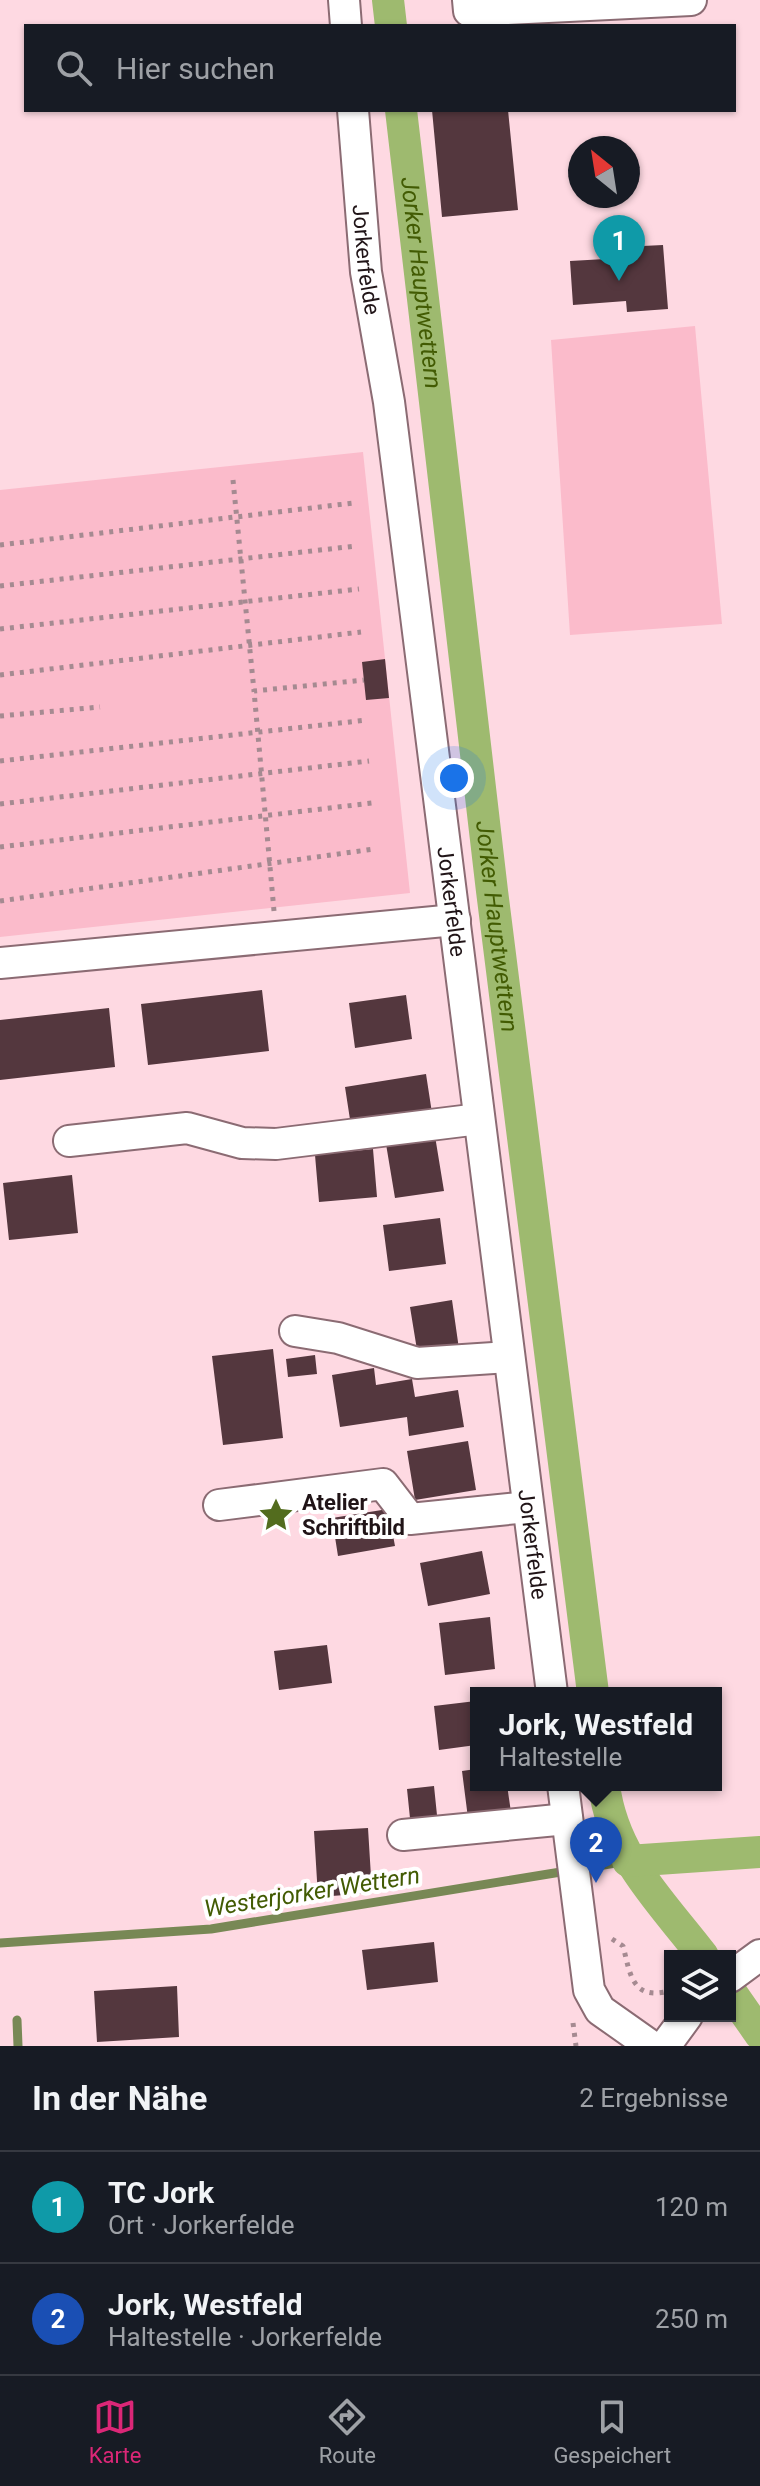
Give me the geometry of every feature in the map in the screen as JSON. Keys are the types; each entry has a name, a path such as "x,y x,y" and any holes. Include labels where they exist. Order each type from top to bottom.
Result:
{"street":[{"path":"344,0 346,24"},
{"path":"468,0 469,11 558,3 691,0"},
{"name":"Jorkerfelde","path":"353,112 366,272 389,402 551,1687"},
{"path":"0,963 455,920"},
{"path":"69,1141 187,1128 242,1143 276,1144 479,1119"},
{"path":"295,1331 338,1338 417,1363 509,1357"},
{"path":"219,1505 383,1484 410,1519 528,1507"},
{"path":"564,1791 582,1943 593,2002 651,2046"},
{"path":"403,1835 567,1819"},
{"path":"665,2046 683,2022"}],"path":[{"path":"233,480 277,937"},
{"path":"0,545 353,503"},
{"path":"0,586 356,546"},
{"path":"0,629 359,589"},
{"path":"0,675 361,632"},
{"path":"254,691 364,680"},
{"path":"0,716 100,707"},
{"path":"0,761 367,720"},
{"path":"0,804 369,761"},
{"path":"0,847 372,803"},
{"path":"0,901 374,849"},
{"path":"582,1943 610,1938 617,1942 623,1946 628,1975 637,1986 656,1994 664,1992"}],"shaded area":[{"path":"695,326 722,624 570,635 551,340"},
{"path":"363,452 410,893 0,937 0,490"}],"building":[{"path":"432,112 508,112 518,210 442,217"},
{"path":"663,245 668,309 627,312 626,301 573,305 570,261 623,258 622,247"},
{"path":"385,659 389,698 366,700 362,662"},
{"path":"262,990 269,1051 148,1065 141,1004"},
{"path":"406,995 412,1039 355,1048 349,1003"},
{"path":"109,1008 115,1067 0,1080 0,1020"},
{"path":"426,1074 432,1113 351,1126 345,1087"},
{"path":"435,1136 444,1191 395,1198 386,1144"},
{"path":"373,1149 377,1197 319,1202 315,1155"},
{"path":"72,1175 78,1233 9,1240 3,1183"},
{"path":"440,1218 446,1264 389,1271 383,1225"},
{"path":"452,1300 459,1349 418,1356 410,1307"},
{"path":"273,1349 283,1438 223,1445 212,1356"},
{"path":"315,1355 317,1374 288,1377 286,1359"},
{"path":"374,1368 376,1385 412,1379 415,1397 458,1390 464,1427 409,1436 407,1417 340,1427 332,1375"},
{"path":"468,1441 476,1490 415,1500 407,1451"},
{"path":"388,1509 395,1546 338,1556 332,1518"},
{"path":"482,1551 490,1594 428,1606 420,1563"},
{"path":"490,1617 495,1669 445,1675 439,1623"},
{"path":"327,1645 332,1683 279,1690 274,1651"},
{"path":"470,1702 470,1746 439,1750 434,1706"},
{"path":"470,1770 470,1791 508,1791 512,1819 469,1826 462,1771"},
{"path":"434,1786 438,1825 411,1828 407,1789"},
{"path":"368,1828 372,1893 318,1897 314,1831"},
{"path":"434,1942 438,1982 367,1990 362,1950"},
{"path":"177,1986 179,2037 97,2042 94,1991"}],"waterway":[{"name":"Jorker Hauptwettern","path":"388,0 391,24"},
{"name":"Jorker Hauptwettern","path":"401,112 492,891 592,1687"},
{"name":"Jorker Hauptwettern","path":"605,1791 617,1834 628,1856 698,1950"},
{"path":"628,1861 760,1852"},
{"name":"Westerjorker Wettern","path":"0,1943 211,1929 628,1861"},
{"name":"Jorker Hauptwettern","path":"736,2000 760,2034"},
{"path":"17,2020 18,2046"}],"place":[{"name":"TC Jork","path":"619,281"},
{"name":"Atelier Schriftbild","path":"276,1515"},
{"name":"Jork, Westfeld","path":"596,1883"}]}
